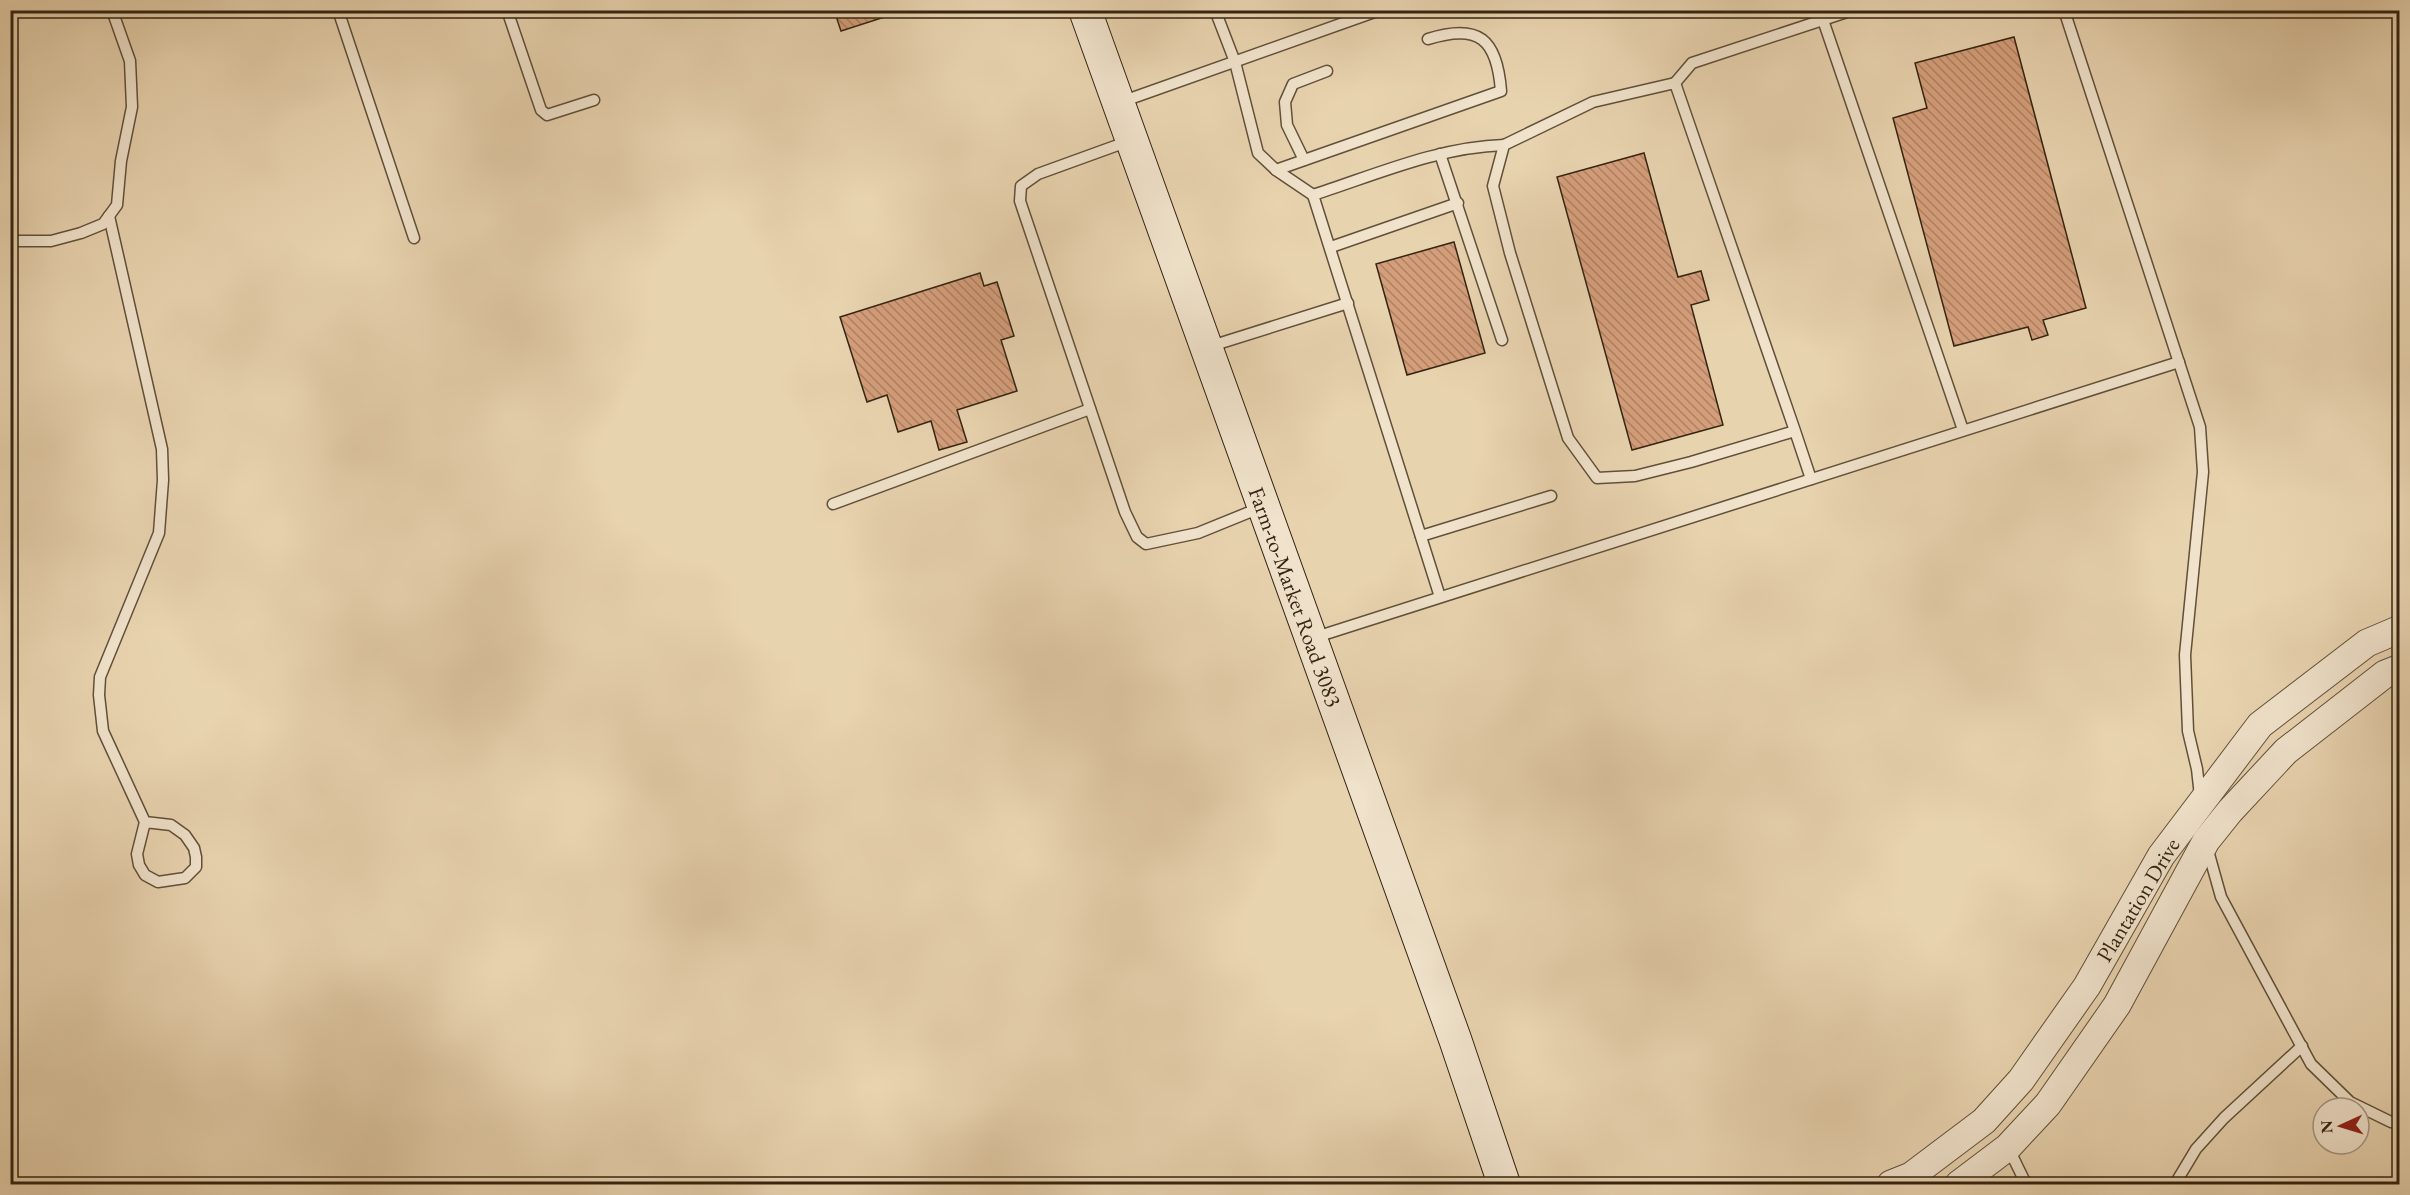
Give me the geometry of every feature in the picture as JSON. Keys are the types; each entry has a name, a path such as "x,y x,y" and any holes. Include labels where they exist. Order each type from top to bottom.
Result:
{"main road":[{"name":"Farm-to-Market Road 3083","path":"1085,10 1455,1039 1504,1185"}],"street":[{"name":"Plantation Drive","path":"1892,1185 1911,1176 1984,1121 2021,1080 2087,986 2161,856 2260,725 2367,643 2400,629"},
{"name":"Plantation Drive","path":"1959,1185 2008,1147 2048,1104 2117,1005 2206,841 2286,751 2385,674 2400,668"},
{"path":"1984,1121 2008,1147"}],"lane":[{"path":"10,241 51,241 81,233 103,224 117,206 121,161 132,107 130,61 112,10"},
{"path":"338,10 414,238"},
{"path":"507,10 541,110 547,115 594,100"},
{"path":"1215,10 1235,62 1258,153 1276,170 1313,195 1440,597"},
{"path":"1118,103 1380,10"},
{"path":"1313,195 1440,154 1474,146 1504,145 1593,102 1676,83 1692,63 1853,10"},
{"path":"2064,10 2200,427 2203,472 2185,655 2188,731 2197,769 2206,841 2222,897 2311,1064 2350,1102 2391,1122 2400,1123"},
{"path":"1823,20 1963,430"},
{"path":"1276,170 1501,91 1499,66 1486,42 1473,32 1442,34 1428,39"},
{"path":"1304,160 1287,125 1285,102 1293,84 1327,71"},
{"path":"1676,83 1811,479"},
{"path":"1131,140 1038,174 1021,186 1020,201 1125,512 1137,537 1146,544 1198,533 1262,506"},
{"path":"1504,145 1493,186 1510,253 1568,438 1597,478 1635,476 1795,431"},
{"path":"1440,154 1502,340"},
{"path":"1331,247 1458,203"},
{"path":"109,216 162,449 163,480 159,533 100,677 104,731 145,822 137,854 139,865 145,875 158,882 186,878 196,867 194,848 185,836 171,825 145,822"},
{"path":"1205,348 1348,303"},
{"path":"1311,639 2179,362"},
{"path":"833,504 1090,409"},
{"path":"1421,536 1551,496"},
{"path":"2175,1185 2196,1149 2224,1118 2302,1046"},
{"path":"2008,1147 2026,1185"}],"building":[{"path":"834,10 894,10 894,14 841,31"},
{"path":"2014,37 2086,308 2043,320 2048,335 2032,340 2028,327 1954,346 1893,118 1927,108 1915,63"},
{"path":"1644,153 1678,277 1701,271 1709,300 1691,305 1723,425 1632,450 1557,177"},
{"path":"1454,242 1485,353 1407,375 1376,264"},
{"path":"980,273 984,286 997,282 1014,336 1001,340 1017,391 957,410 967,442 939,450 931,421 898,432 887,395 867,402 840,317"}]}
